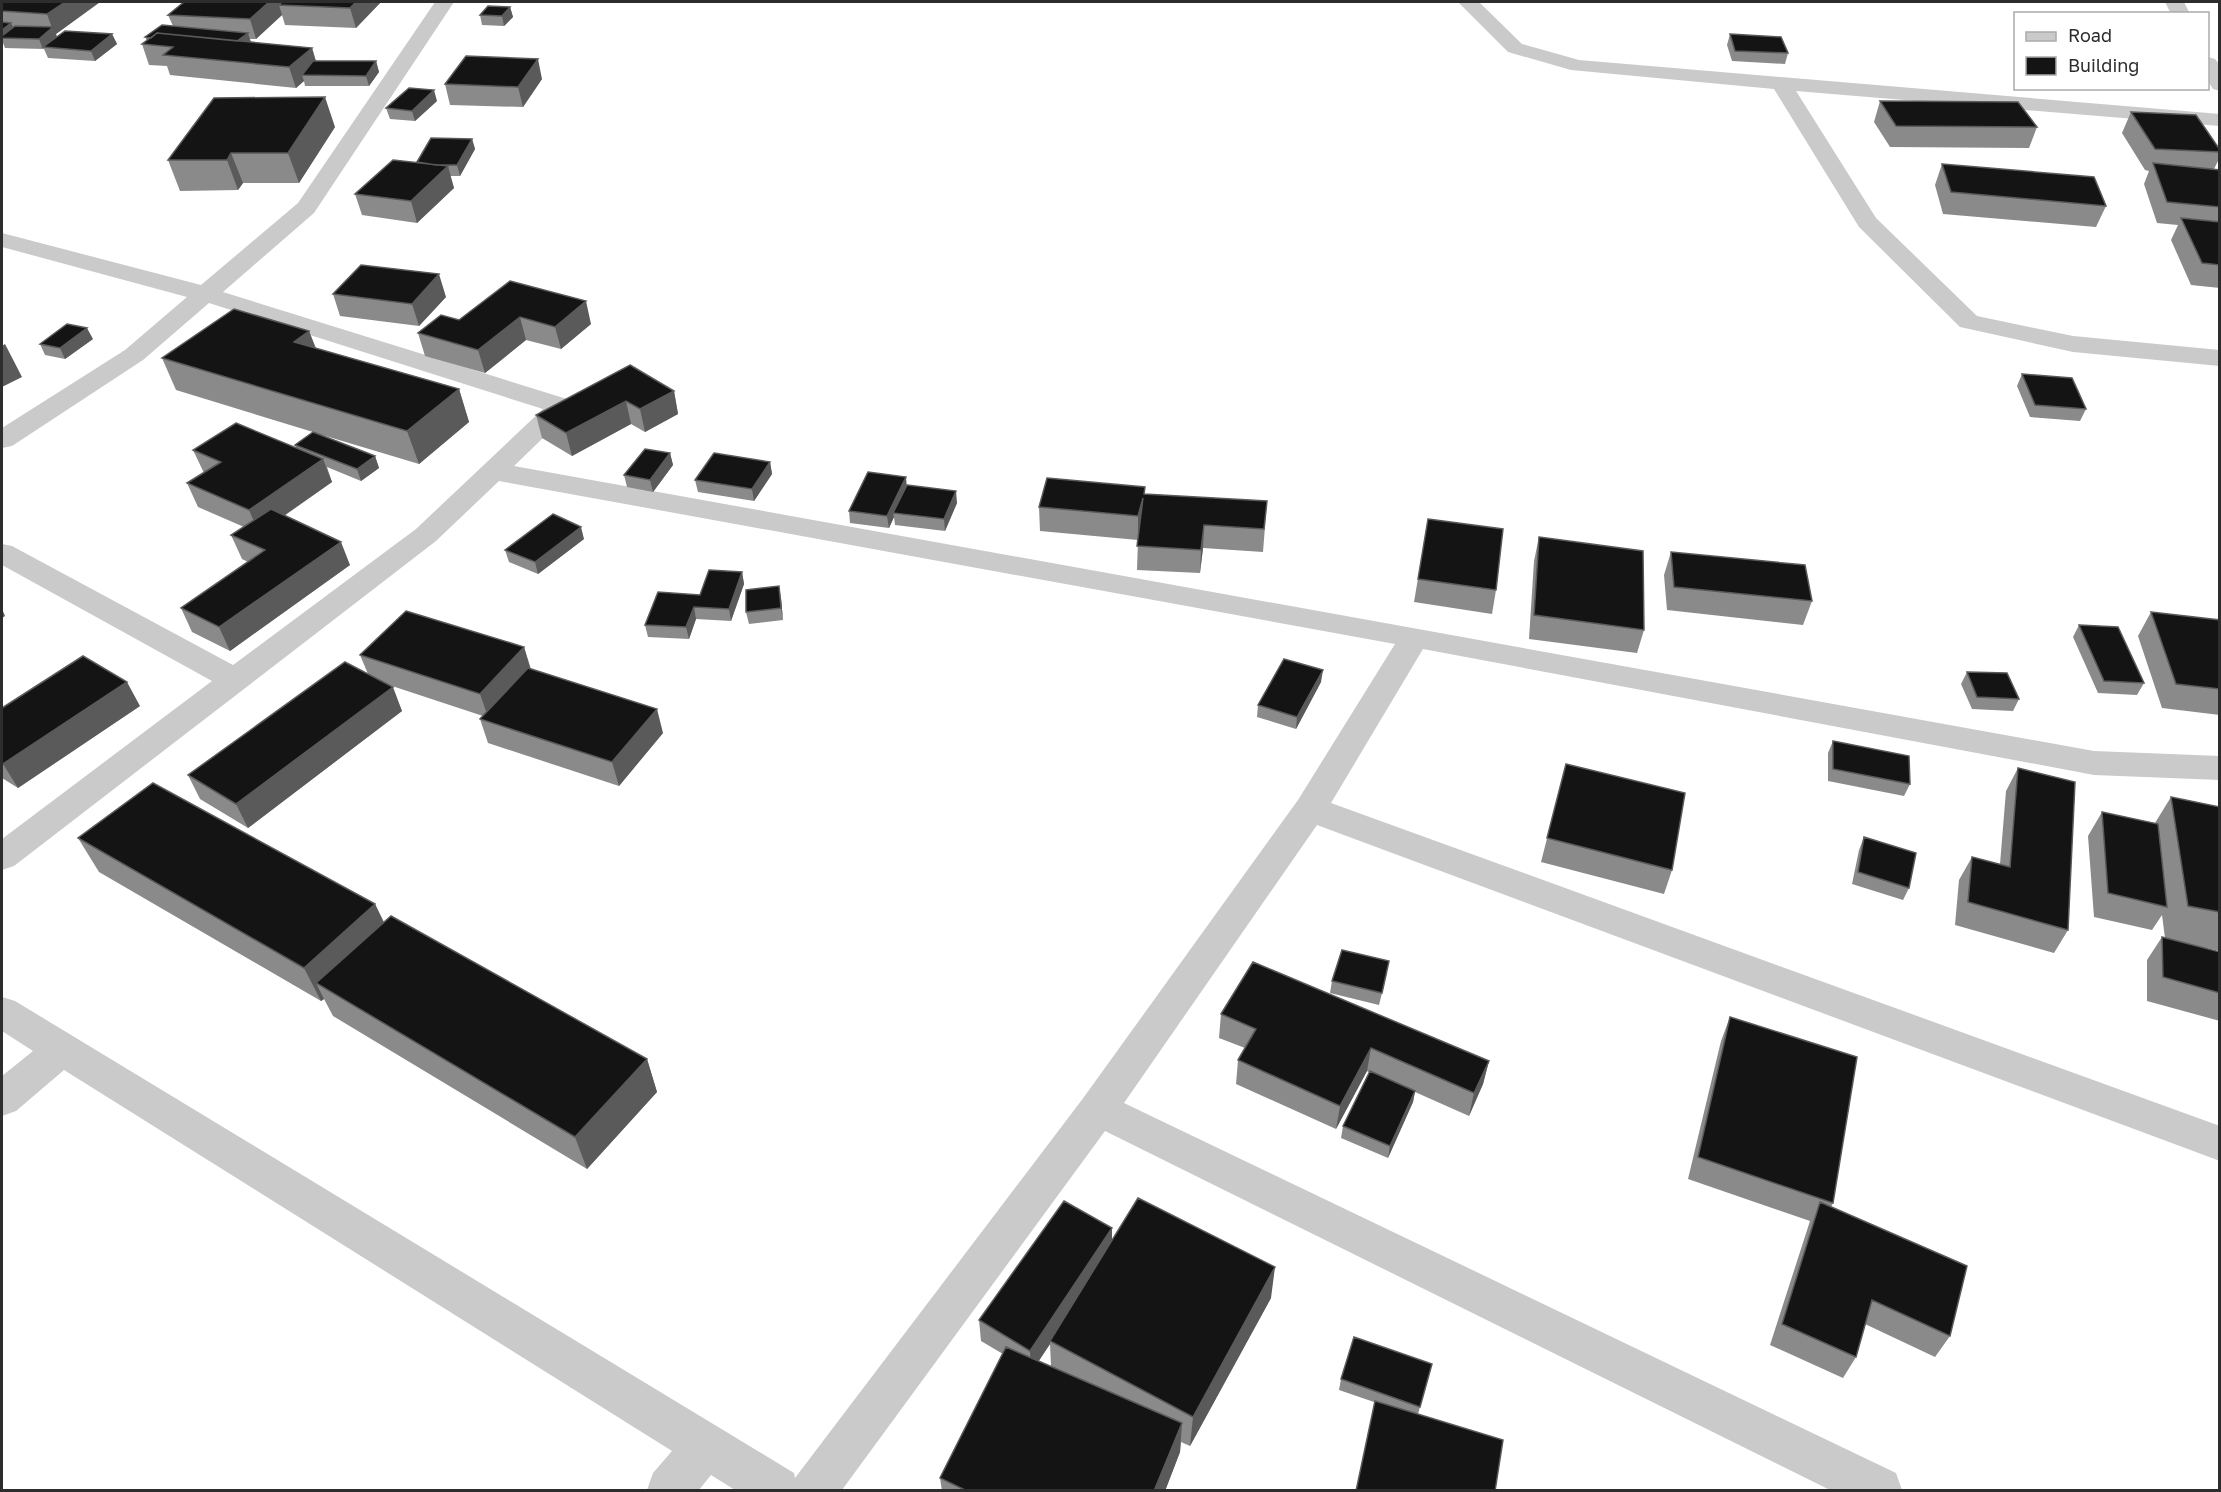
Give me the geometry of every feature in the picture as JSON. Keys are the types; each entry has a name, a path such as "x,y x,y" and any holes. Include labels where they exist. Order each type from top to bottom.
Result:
{"street":[{"path":"2,440 134,355 306,208 444,2"},
{"path":"1468,2 1515,48 1578,66 1782,85 2220,120"},
{"path":"2209,65 2220,85"},
{"path":"1782,85 1867,222 1969,322 2073,344 2220,358"},
{"path":"2,240 205,294 561,406 426,535 2,857"},
{"path":"493,471 1415,637 2094,763 2220,768"},
{"path":"2,553 235,680"},
{"path":"814,1491 1098,1109 1310,809 1415,637"},
{"path":"1310,809 2220,1144"},
{"path":"2,1012 777,1491"},
{"path":"2,1099 62,1050"},
{"path":"1098,1109 1879,1491"},
{"path":"670,1491 704,1447"}],"building":[{"path":"2,2 65,2 47,14 2,11"},
{"path":"184,2 269,2 250,19 168,15"},
{"path":"282,2 356,2 350,8 279,5"},
{"path":"488,6 510,7 502,16 480,15"},
{"path":"2,22 11,23 2,30"},
{"path":"162,25 248,33 237,41 157,33 151,38 145,37"},
{"path":"15,26 53,27 39,39 2,38"},
{"path":"65,31 112,34 91,51 43,47"},
{"path":"157,33 312,48 289,67 163,55 173,47 142,44"},
{"path":"1730,34 1781,37 1788,53 1735,51"},
{"path":"466,56 538,59 518,87 445,84"},
{"path":"313,61 376,61 366,76 302,75"},
{"path":"409,88 434,90 412,111 386,108"},
{"path":"325,97 288,153 231,153 227,160 168,160 214,98"},
{"path":"1880,101 2018,102 2037,127 1896,126"},
{"path":"2131,112 2196,115 2220,152 2155,149"},
{"path":"431,138 472,139 457,165 417,162"},
{"path":"393,160 448,166 411,201 355,194"},
{"path":"2153,163 2220,170 2220,207 2167,202"},
{"path":"1942,164 2094,177 2106,206 1951,192"},
{"path":"2181,218 2220,222 2220,265 2202,263"},
{"path":"361,265 439,274 412,304 333,294"},
{"path":"510,281 586,301 555,327 520,317 478,350 418,333 441,315 459,320"},
{"path":"234,309 309,331 294,342 459,389 407,431 162,358"},
{"path":"67,324 87,328 60,348 40,344"},
{"path":"630,365 674,391 640,409 626,401 566,433 536,415"},
{"path":"2022,374 2072,378 2086,409 2035,405"},
{"path":"236,423 323,459 249,510 187,483 221,462 193,450"},
{"path":"313,432 375,456 357,469 295,445"},
{"path":"645,449 670,453 650,480 624,475"},
{"path":"714,453 770,462 752,489 695,480"},
{"path":"868,472 906,477 887,516 849,511"},
{"path":"1047,478 1145,487 1144,494 1267,501 1264,529 1204,525 1201,550 1137,546 1143,498 1138,516 1039,507"},
{"path":"907,485 956,491 944,519 893,513"},
{"path":"271,509 341,542 219,627 181,608 265,550 231,535"},
{"path":"553,514 581,527 535,562 505,550"},
{"path":"1428,519 1503,529 1496,590 1418,579"},
{"path":"1539,537 1643,551 1644,630 1534,615"},
{"path":"1671,552 1805,565 1812,601 1674,587"},
{"path":"709,570 742,572 729,609 694,607 686,627 645,625 658,592 700,595"},
{"path":"779,586 781,608 746,612 746,590"},
{"path":"406,611 524,647 480,694 360,655"},
{"path":"2151,612 2220,620 2220,689 2176,684"},
{"path":"2079,625 2118,627 2144,683 2104,681"},
{"path":"83,656 127,682 3,764 2,708"},
{"path":"1284,659 1323,670 1297,717 1258,705"},
{"path":"345,662 393,687 236,804 188,775"},
{"path":"528,668 657,709 612,762 480,719"},
{"path":"1967,672 2007,673 2019,699 1977,697"},
{"path":"1833,741 1909,756 1910,784 1833,769"},
{"path":"1566,764 1685,793 1672,870 1547,838"},
{"path":"2018,768 2075,782 2068,930 1968,902 1972,857 2010,867"},
{"path":"153,783 375,904 304,968 78,838"},
{"path":"2171,797 2220,807 2220,912 2188,906"},
{"path":"2102,812 2158,824 2167,907 2108,893"},
{"path":"1864,837 1916,853 1909,888 1858,872"},
{"path":"391,916 647,1059 575,1137 316,983"},
{"path":"2162,937 2220,952 2220,993 2163,977"},
{"path":"1342,950 1389,961 1382,993 1332,981"},
{"path":"1253,962 1489,1061 1474,1093 1371,1048 1340,1106 1238,1060 1256,1029 1221,1014"},
{"path":"1730,1017 1857,1057 1833,1203 1698,1157"},
{"path":"1370,1071 1415,1091 1390,1146 1343,1126"},
{"path":"1138,1198 1275,1267 1193,1417 1050,1341"},
{"path":"1064,1201 1112,1228 1030,1351 979,1320"},
{"path":"1820,1202 1967,1266 1950,1336 1872,1300 1856,1357 1782,1324"},
{"path":"1354,1337 1432,1364 1420,1407 1341,1379"},
{"path":"1006,1347 1182,1423 1154,1491 967,1491 940,1478"},
{"path":"1375,1401 1503,1440 1495,1491 1356,1491"}]}
